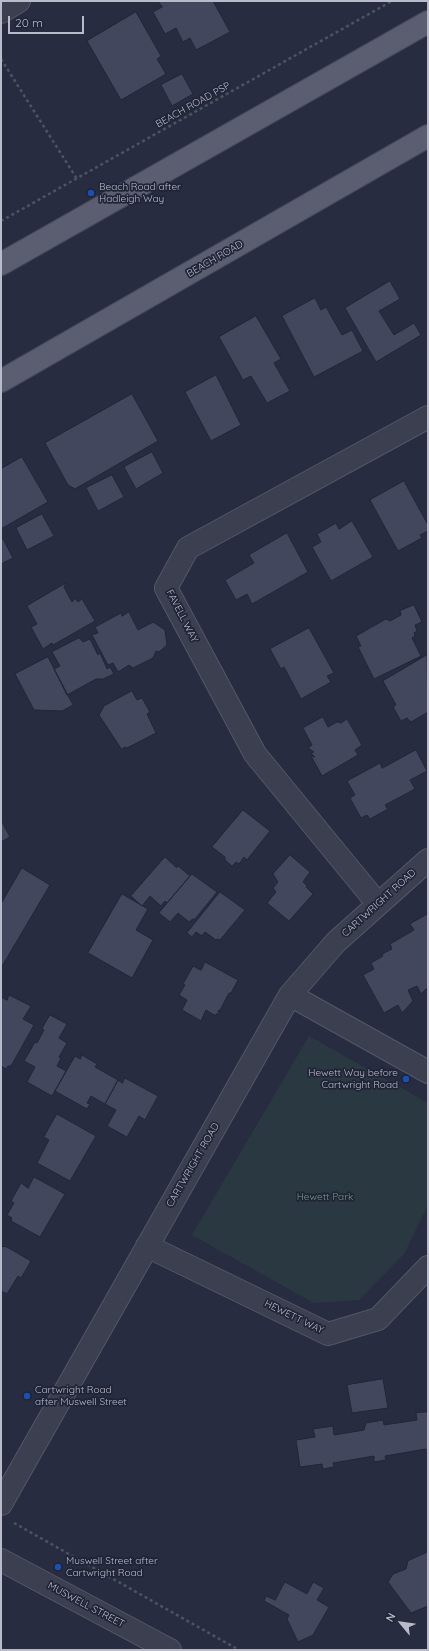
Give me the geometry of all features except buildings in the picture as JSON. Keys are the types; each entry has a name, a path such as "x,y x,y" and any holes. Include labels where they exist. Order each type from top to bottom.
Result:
{"main road":[{"path":"1,264 428,22"},
{"name":"BEACH ROAD","path":"1,381 428,136"}],"street":[{"path":"1,12 19,1"},
{"name":"FAVELL WAY","path":"378,904 256,754 166,588 188,548 428,417"},
{"name":"CARTWRIGHT ROAD","path":"4,1512 147,1246 290,995 336,942 428,860"},
{"path":"290,995 428,1072"},
{"name":"HEWETT WAY","path":"147,1246 328,1334 378,1319 428,1267"},
{"name":"MUSWELL STREET","path":"1,1560 170,1650"}],"path":[{"name":"BEACH ROAD PSP","path":"1,221 392,1"},
{"path":"1,59 77,179"},
{"path":"4,1512 239,1650"}],"green space":[{"name":"Hewett Park","path":"309,1036 428,1103 428,1205 404,1254 359,1300 314,1303 192,1235"}],"place":[{"name":"Beach Road after Hadleigh Way","path":"91,193"},
{"name":"Hewett Way before Cartwright Road","path":"406,1079"},
{"name":"Cartwright Road after Muswell Street","path":"27,1396"},
{"name":"Muswell Street after Cartwright Road","path":"58,1567"}]}
